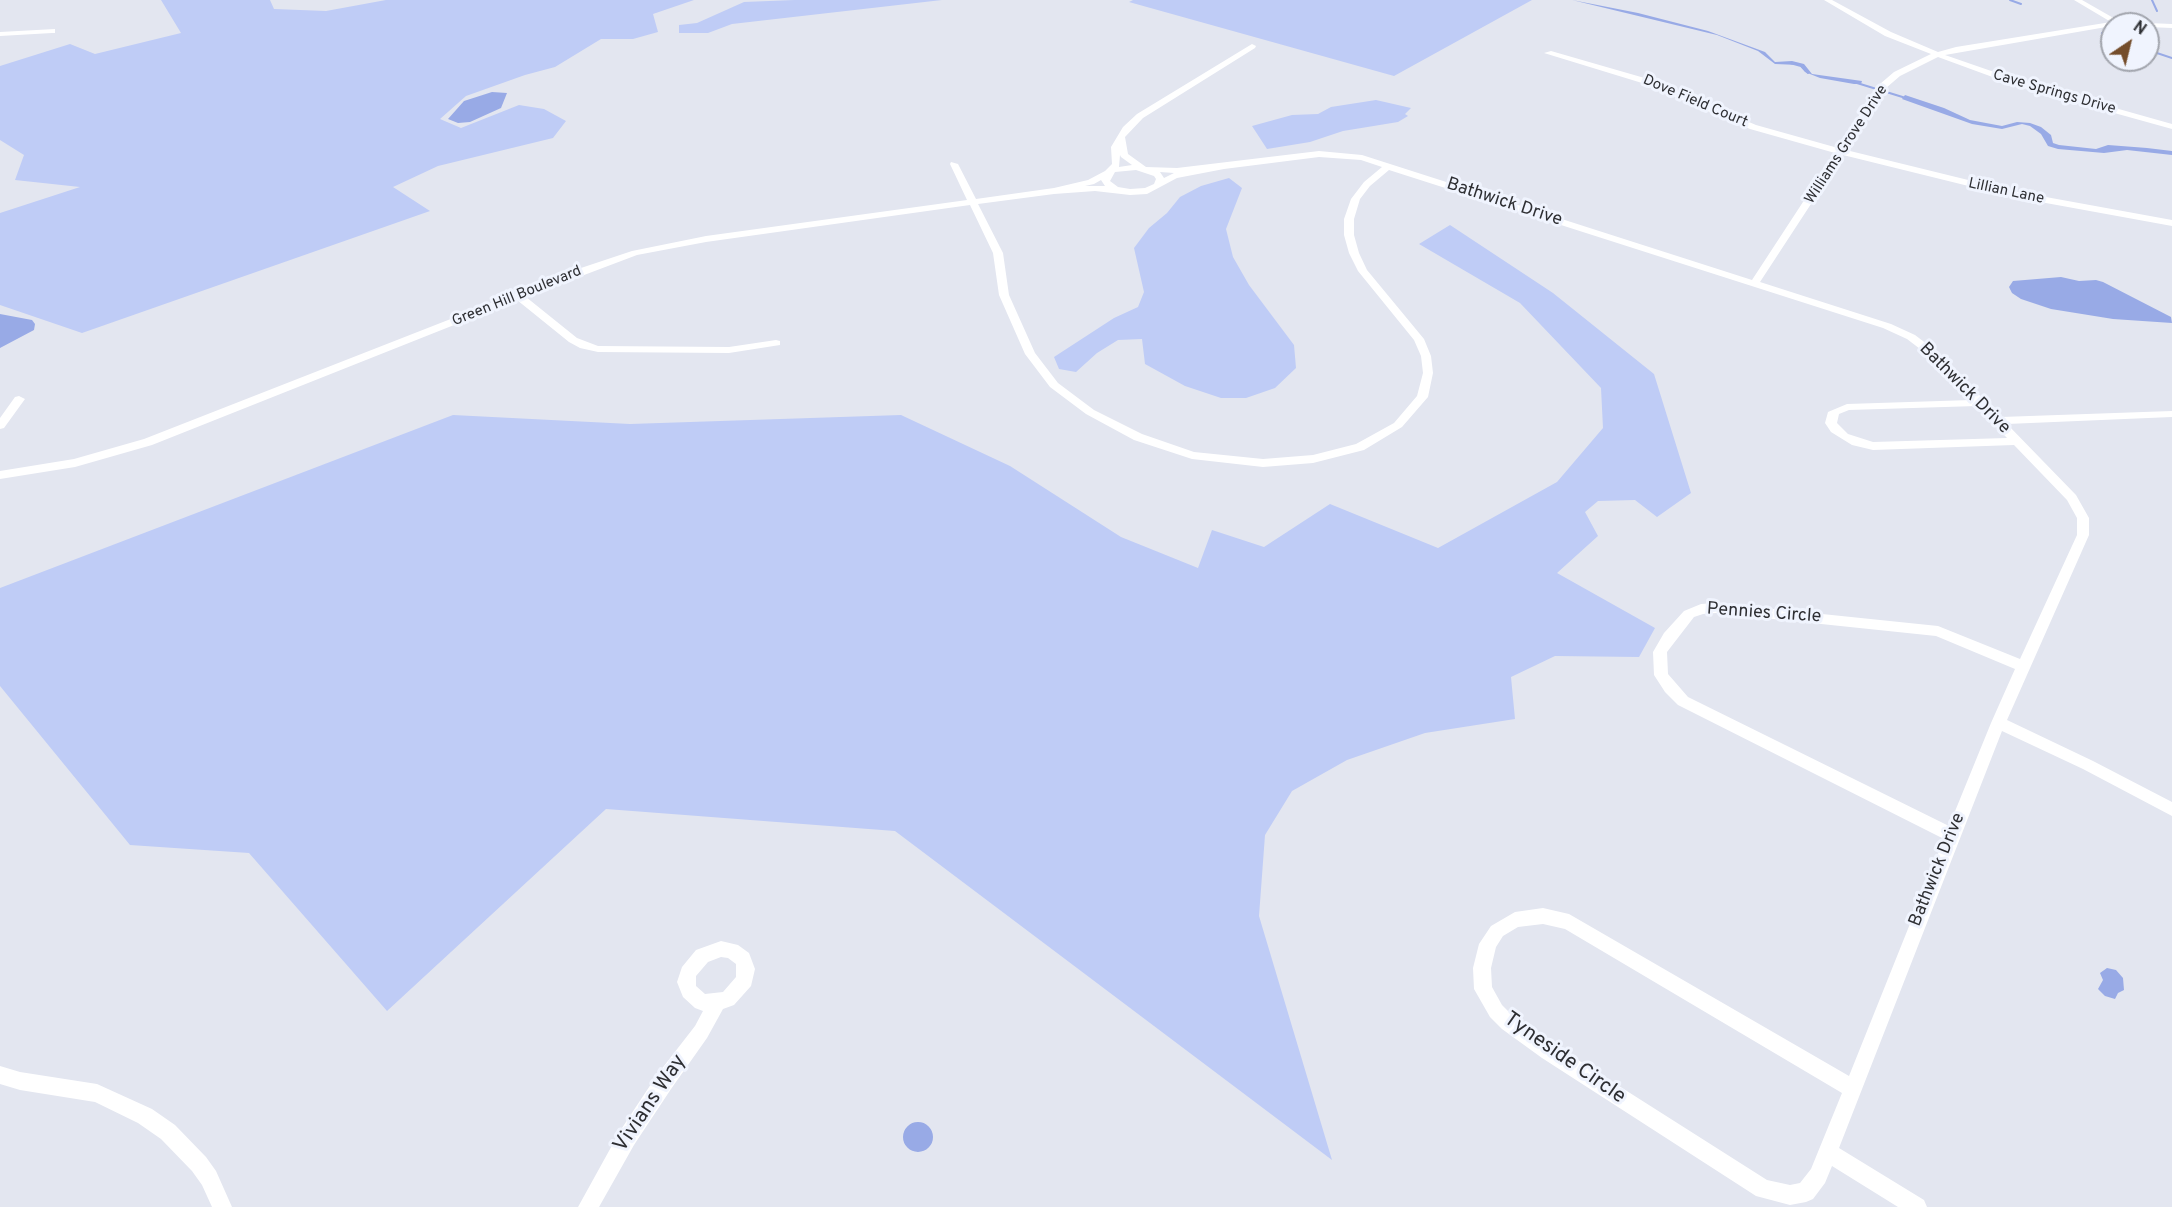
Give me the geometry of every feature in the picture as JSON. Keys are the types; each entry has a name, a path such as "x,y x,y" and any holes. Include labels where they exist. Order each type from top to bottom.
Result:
{"street":[{"name":"Cave Springs Drive","path":"1827,0 1876,28 1936,55 2019,84 2172,127"},
{"path":"2077,0 2100,13"},
{"name":"Williams Grove Drive","path":"1755,283 1883,87 1909,66 1936,55 1973,46 2100,26"},
{"path":"0,34 52,32"},
{"path":"1122,191 1106,183 1105,178 1116,165 1115,147 1133,122 1252,46"},
{"name":"Dove Field Court","path":"1548,53 1645,81 1764,130 1842,153"},
{"path":"1166,88 1180,92"},
{"path":"1121,136 1122,148 1126,157 1159,176 1158,185"},
{"name":"Lillian Lane","path":"1842,153 2024,196 2172,224"},
{"name":"Bathwick Drive","path":"1109,173 1125,167 1177,171 1326,154 1362,158 1868,319 1911,337 1932,353 2072,498 2083,518 2083,535 1998,723 1852,1088"},
{"path":"954,164 998,253 1004,295 1025,345 1041,370 1066,395 1090,412 1121,429 1192,455 1244,462 1298,462 1353,449 1389,431 1418,404 1427,381 1428,364 1419,339 1363,271 1348,235 1349,219 1356,199 1367,184 1388,166"},
{"name":"Bathwick Drive","path":"1122,191 1143,192 1173,176 1224,166"},
{"name":"Green Hill Boulevard","path":"0,475 75,463 148,442 600,264 666,246 1053,190 1091,182 1109,173"},
{"name":"Green Hill Boulevard","path":"1053,190 1095,188 1122,191"},
{"path":"519,296 573,340 584,346 598,349 729,350 776,343"},
{"path":"0,426 19,399"},
{"path":"1979,403 1847,407 1834,412 1831,423 1835,430 1844,437 1873,446 2016,441"},
{"path":"1997,421 2172,414"},
{"name":"Pennies Circle","path":"1952,835 1683,701 1661,675 1660,652 1669,637 1689,614 1701,609 1716,608 1938,632 2022,666"},
{"path":"1998,723 2088,765 2172,809"},
{"name":"Tyneside Circle","path":"1543,916 1569,922 1852,1088 1828,1152 1813,1184 1801,1195 1777,1194 1762,1189 1549,1052 1501,1017 1483,990 1482,968 1488,944 1497,931 1515,920 1543,916"},
{"name":"Vivians Way","path":"588,1207 641,1114 701,1032 717,1002"},
{"path":"0,1075 20,1081 97,1093 145,1116 168,1132 199,1164 209,1178 222,1207"},
{"path":"1828,1152 1917,1207"}],"shaded area":[{"path":"161,0 270,0 274,9 326,11 386,0 694,0 653,14 658,32 633,39 601,39 555,67 466,96 440,119 461,128 519,105 544,109 566,121 553,138 438,166 393,187 430,211 82,333 0,305 0,213 80,187 15,180 24,155 0,140 0,66 70,44 95,54 181,33"},
{"path":"942,0 732,24 708,33 679,33 679,25 697,23 744,2"},
{"path":"1133,0 1532,0 1394,76 1129,2"},
{"path":"1572,0 1638,13 1708,31 1765,52 1775,62 1792,61 1804,64 1812,74 1862,81 1861,84 1854,84 1820,78 1805,72 1799,65 1775,64 1758,51 1717,35"},
{"path":"492,92 507,93 501,108 470,122 458,123 448,119 464,101"},
{"path":"1905,95 1944,108 1970,120 2002,126 2017,122 2030,123 2041,127 2051,135 2053,143 2059,145 2096,149 2108,145 2147,148 2172,151 2172,155 2127,150 2104,153 2058,149 2048,146 2041,134 2030,126 2022,124 2002,129 1972,124 1902,99"},
{"path":"1376,100 1411,108 1405,114 1408,116 1398,122 1343,131 1310,142 1267,149 1252,126 1292,115 1318,114 1331,107"},
{"path":"1229,178 1242,188 1226,229 1233,257 1249,285 1294,345 1296,368 1275,388 1246,398 1221,398 1185,386 1145,364 1142,339 1118,340 1097,353 1076,372 1059,369 1054,357 1114,318 1138,307 1144,292 1134,248 1149,228 1167,213 1180,197 1201,186"},
{"path":"1450,225 1553,293 1654,374 1691,493 1657,517 1635,500 1598,501 1585,512 1598,536 1557,573 1655,628 1639,657 1555,656 1511,677 1515,719 1425,733 1347,760 1292,791 1265,835 1259,916 1332,1160 895,831 606,809 387,1011 249,853 130,845 0,686 0,588 453,415 630,424 901,415 1010,466 1121,537 1198,568 1212,530 1264,547 1330,504 1438,548 1557,482 1603,428 1601,388 1520,303 1419,244"},
{"path":"2061,277 2079,281 2103,282 2171,317 2172,323 2113,319 2051,309 2021,299 2012,293 2009,287 2013,281"},
{"path":"0,314 32,320 35,324 34,330 0,348"},
{"path":"2107,968 2116,970 2123,978 2124,990 2118,993 2115,999 2105,996 2098,989 2103,980 2100,973"},
{"path":"918,1122 924,1123 932,1131 932,1143 924,1151 918,1152 912,1151 904,1143 903,1137 904,1131 912,1123"}],"waterway":[{"path":"2010,0 2021,4"},
{"path":"2152,0 2157,11"},
{"path":"2160,54 2172,58"},
{"path":"1790,63 1801,66 1808,73"},
{"path":"1857,83 1909,99"}]}
